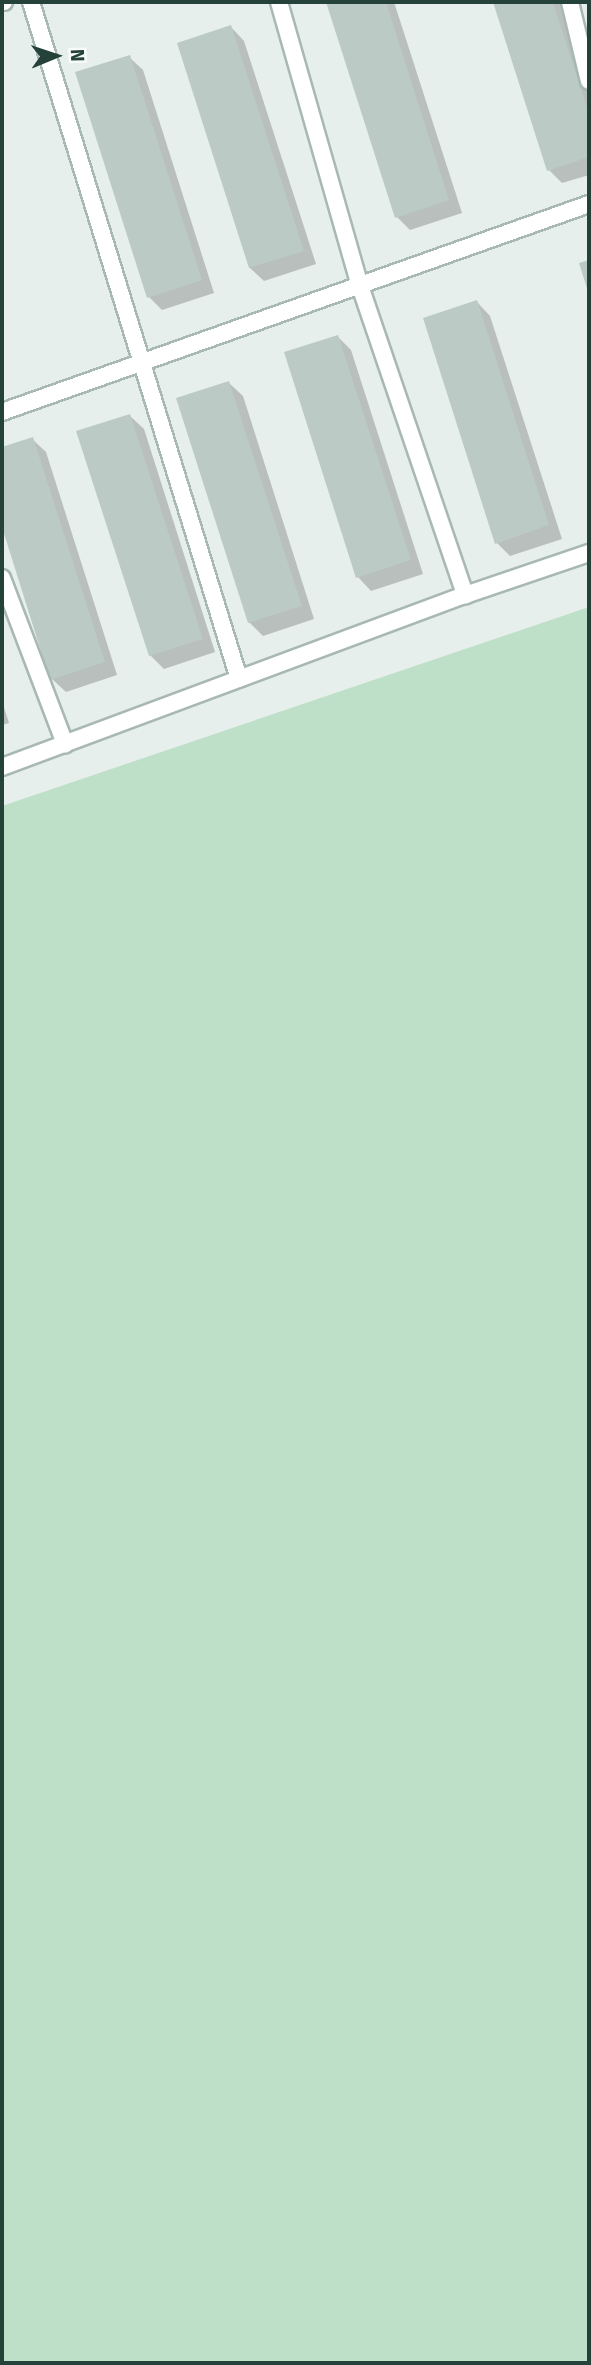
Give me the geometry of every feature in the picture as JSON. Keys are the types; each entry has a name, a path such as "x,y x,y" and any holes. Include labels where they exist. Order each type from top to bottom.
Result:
{"lane":[{"path":"31,2 239,679"},
{"path":"279,2 359,283 465,595"},
{"path":"570,2 589,81"},
{"path":"2,412 359,283 589,204"},
{"path":"2,767 465,595 589,552"},
{"path":"2,578 65,744"}],"green space":[{"path":"589,607 589,2363 2,2363 2,806"}],"building":[{"path":"326,2 386,2 449,200 395,218"},
{"path":"493,2 553,2 589,114 589,157 547,171"},
{"path":"231,25 304,251 249,268 177,43"},
{"path":"130,55 202,280 147,298 75,72"},
{"path":"589,260 589,295 579,263"},
{"path":"477,300 549,525 495,544 423,318"},
{"path":"338,335 411,560 356,578 284,352"},
{"path":"229,381 302,606 248,623 176,398"},
{"path":"130,414 203,639 149,656 76,431"},
{"path":"33,437 105,662 50,680 2,527 2,447"}]}
